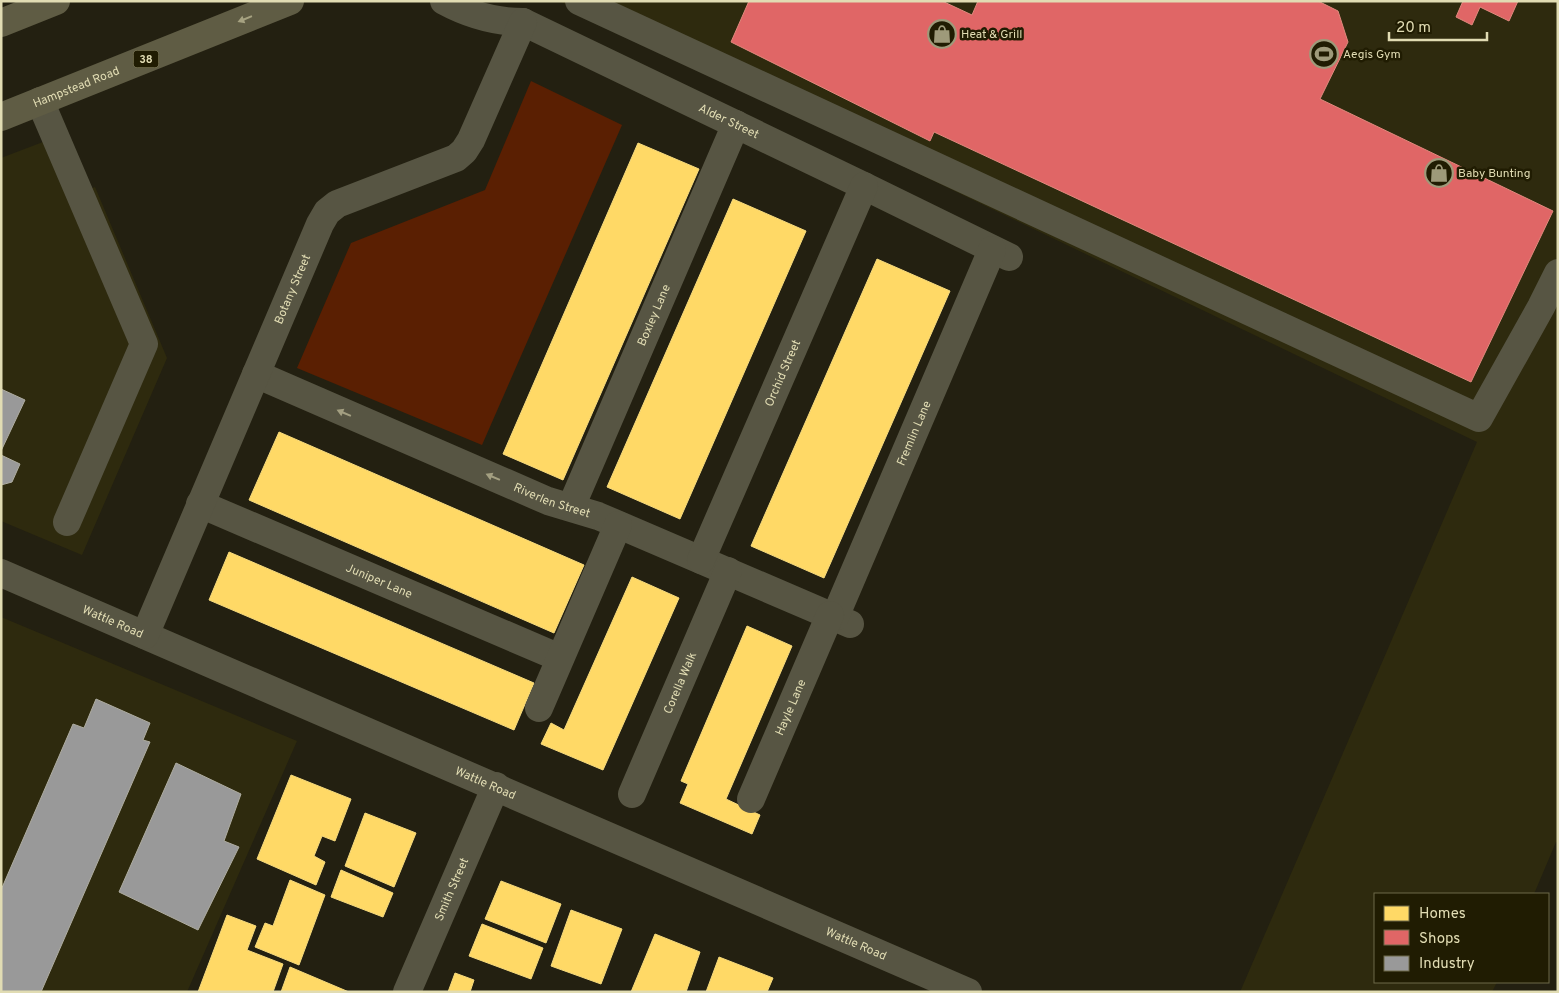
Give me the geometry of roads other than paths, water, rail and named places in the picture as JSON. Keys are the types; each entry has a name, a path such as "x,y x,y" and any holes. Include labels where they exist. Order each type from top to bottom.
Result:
{"main road":[{"path":"1,23 56,1"},
{"name":"Hampstead Road","path":"1,117 290,1"}],"street":[{"name":"Alder Street","path":"444,1 462,10 494,20 523,22 1001,253"},
{"path":"491,1 523,22"},
{"path":"578,1 1479,418 1558,273"},
{"name":"Botany Street","path":"145,635 320,224 327,212 337,204 456,158 464,151 471,140 523,22"},
{"path":"40,101 144,344 67,522"},
{"name":"Boxley Lane","path":"571,507 736,124"},
{"name":"Orchid Street","path":"701,560 864,186"},
{"name":"Fremlin Lane","path":"838,618 1001,253"},
{"name":"Riverlen Street","path":"256,374 548,501 571,507 618,525 838,618"},
{"name":"Juniper Lane","path":"200,504 560,658"},
{"path":"538,708 618,525"},
{"name":"Corella Walk","path":"632,794 728,571"},
{"name":"Wattle Road","path":"1,573 968,992"},
{"name":"Hayle Lane","path":"751,799 838,618"},
{"name":"Smith Street","path":"407,992 496,786"}],"place":[{"name":"Heat & Grill","path":"942,34"},
{"name":"Aegis Gym","path":"1324,54"},
{"name":"Baby Bunting","path":"1439,173"}]}
